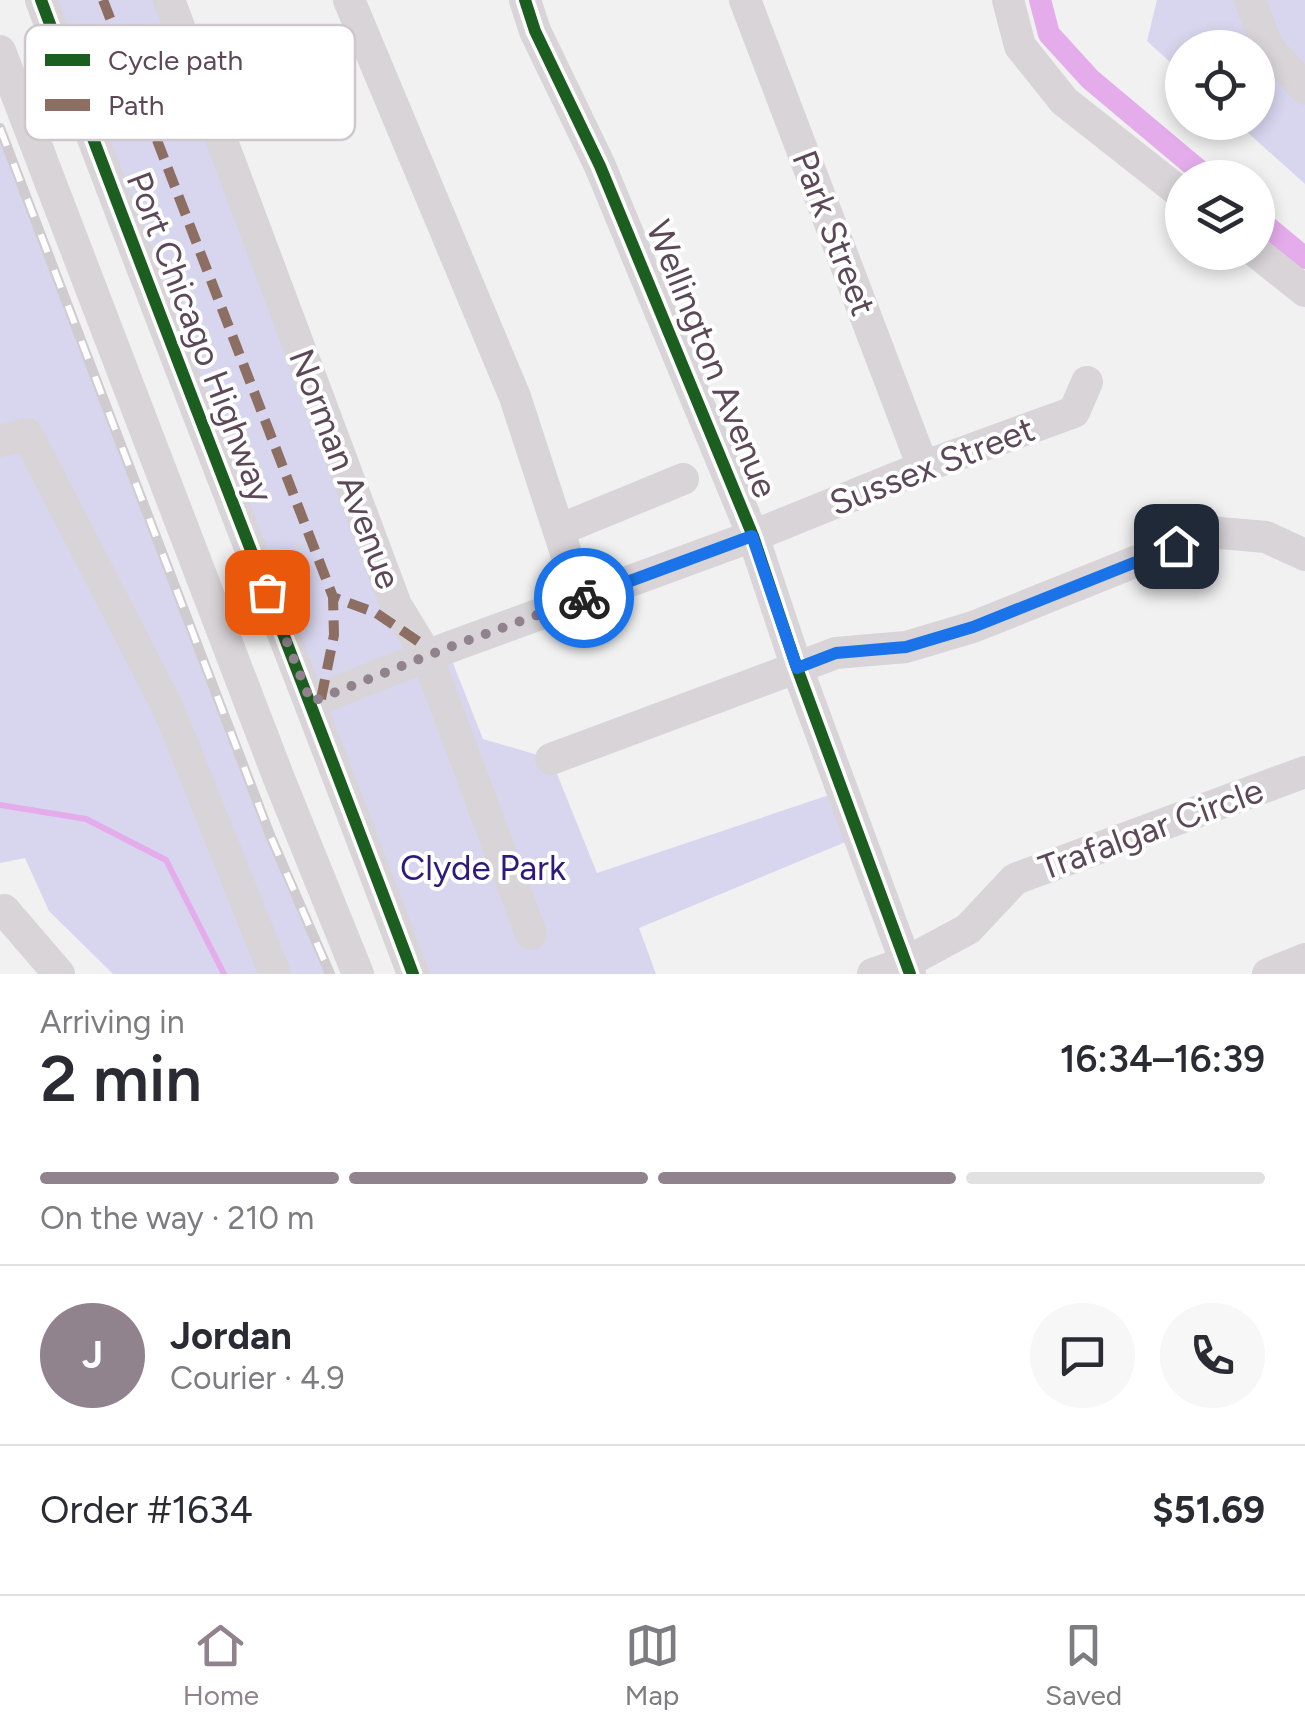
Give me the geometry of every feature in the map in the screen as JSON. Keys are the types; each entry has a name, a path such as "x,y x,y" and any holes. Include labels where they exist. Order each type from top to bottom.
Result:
{"street":[{"name":"Port Chicago Highway","path":"41,0 50,25"},
{"name":"Norman Avenue","path":"169,0 178,25"},
{"path":"349,0 516,397 582,600"},
{"name":"Wellington Avenue","path":"524,0 600,166 752,536 907,968"},
{"name":"Park Street","path":"745,0 923,466"},
{"path":"1008,0 1020,46 1064,100 1165,180"},
{"path":"1250,0 1267,46 1305,89"},
{"path":"0,51 25,116"},
{"path":"34,140 270,757 358,974"},
{"name":"Port Chicago Highway","path":"93,140 414,974"},
{"name":"Norman Avenue","path":"222,140 396,605 427,656 530,934"},
{"path":"1275,267 1305,291"},
{"path":"128,386 179,369"},
{"name":"Sussex Street","path":"311,702 752,536 923,466 1074,412 1087,382"},
{"path":"0,441 26,434 168,708 275,974"},
{"path":"559,530 683,479"},
{"path":"551,759 836,653 906,647 973,627 1210,532 1266,536 1305,555"},
{"name":"Trafalgar Circle","path":"873,974 907,968 968,929 1015,879 1305,772"},
{"path":"0,911 4,910 59,974"},
{"path":"1268,974 1305,958"}],"green space":[{"path":"38,0 169,0 178,25 48,25"},
{"path":"1157,0 1305,0 1305,184 1256,140 1275,140 1275,30 1165,30 1165,57 1147,41"},
{"path":"0,128 270,835 330,974 113,974 49,911 25,858 0,863"},
{"name":"Clyde Park","path":"92,140 222,140 396,605 447,648 483,739 551,759 597,873 844,790 860,836 639,928 656,974 413,974"}],"waterway":[{"path":"1040,0 1049,34 1090,79 1187,160"},
{"path":"1275,233 1305,258"},
{"path":"0,805 86,819 166,860 224,974"}],"railway":[{"path":"0,128 270,835 330,974"}],"marked path":[{"path":"103,0 113,25"},
{"path":"157,140 333,597"},
{"path":"321,699 334,635 333,597 376,613 419,642"}],"cycle path":[{"path":"41,0 50,25"},
{"path":"525,0 535,31 600,166 753,536 797,668 910,974"},
{"path":"94,140 413,974"}],"way so far":[{"path":"267,592 311,702 584,598"}],"route":[{"path":"584,598 752,536 797,668 836,653 906,647 973,627 1176,546"}]}
